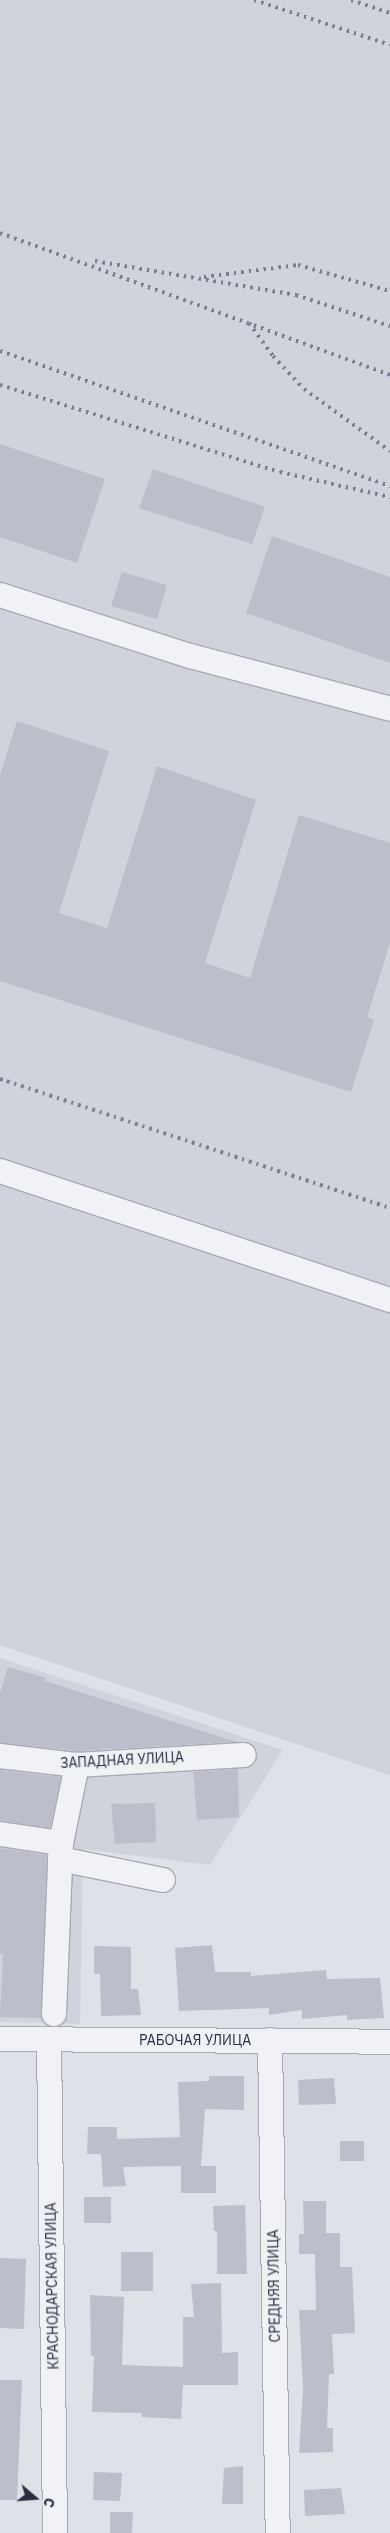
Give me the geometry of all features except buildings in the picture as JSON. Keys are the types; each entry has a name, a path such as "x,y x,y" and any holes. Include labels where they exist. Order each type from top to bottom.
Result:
{"street":[{"path":"0,595 190,656 390,709"},
{"path":"0,1171 390,1300"},
{"name":"ЗАПАДНАЯ УЛИЦА","path":"0,1756 78,1765 244,1755"},
{"path":"54,2014 61,1851 78,1765"},
{"path":"0,1834 163,1880"},
{"name":"РАБОЧАЯ УЛИЦА","path":"0,2039 390,2042"},
{"name":"КРАСНОДАРСКАЯ УЛИЦА","path":"49,2040 55,2533"},
{"name":"СРЕДНЯЯ УЛИЦА","path":"270,2040 278,2533"}],"shaded area":[{"path":"0,0 390,0 390,1775 0,1645"},
{"path":"0,1658 283,1750 210,1865 83,1849 80,2024 0,2022"}],"railway":[{"path":"254,0 390,45"},
{"path":"351,0 390,13"},
{"path":"0,233 390,375"},
{"path":"95,261 296,295 390,326"},
{"path":"204,277 298,265 390,291"},
{"path":"249,323 273,356 304,389 390,451"},
{"path":"0,351 390,486"},
{"path":"0,385 280,472 390,497"},
{"path":"0,1079 390,1208"}]}
